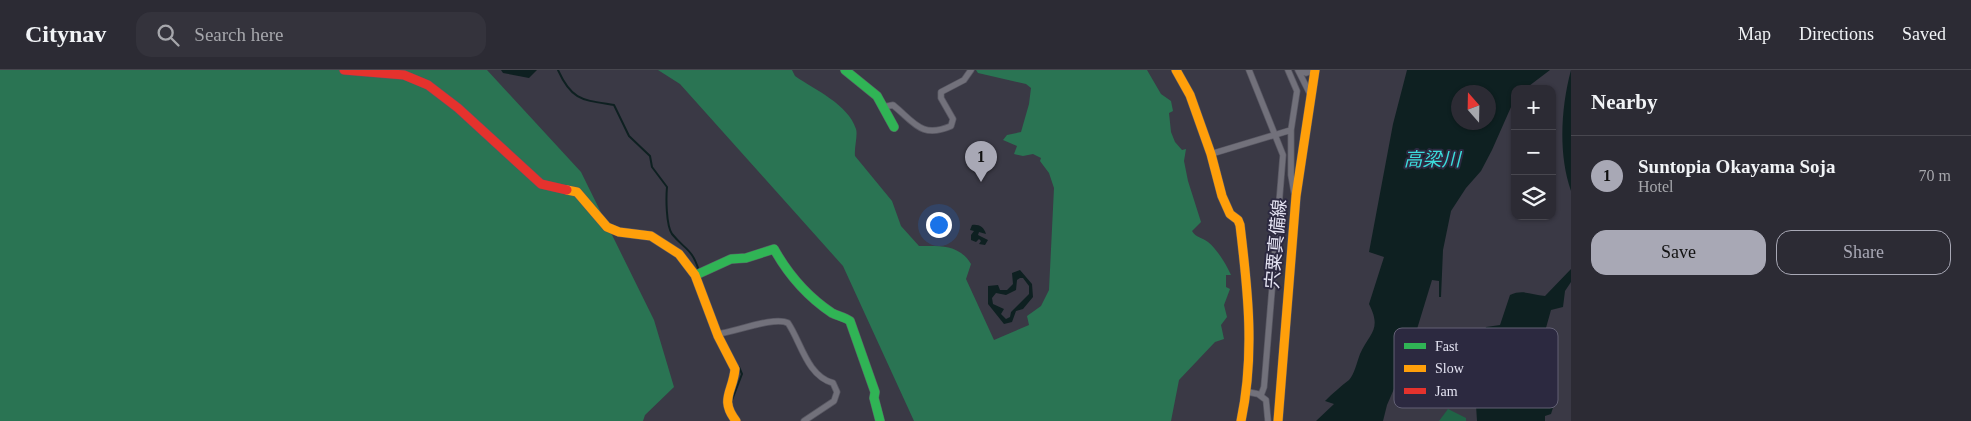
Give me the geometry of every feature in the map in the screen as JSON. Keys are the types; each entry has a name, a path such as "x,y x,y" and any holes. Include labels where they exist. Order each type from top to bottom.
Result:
{"street":[{"path":"344,70 404,75 428,84 458,108 541,184 576,192 607,226 613,230 624,234 649,235 670,247 690,263 717,334 735,369 736,375 726,402 736,421"},
{"path":"845,70 868,87 883,107 894,127"},
{"path":"883,107 894,105 922,130 941,129 951,126 953,120 941,92 964,80 971,70"},
{"path":"1176,70 1190,95 1211,154 1222,196 1230,214 1238,220 1240,225 1252,326 1248,392 1241,421"},
{"path":"1248,70 1283,155 1264,387 1261,395"},
{"path":"1288,70 1297,91 1291,130 1291,175 1296,196"},
{"path":"1298,70 1306,73 1313,72"},
{"path":"1298,70 1311,96"},
{"name":"宍粟真備線","path":"1278,421 1296,196 1313,72"},
{"path":"1211,154 1291,130"},
{"path":"696,275 731,259 746,258 774,249 784,268 802,287 836,315 845,316 850,321 873,385 880,421"},
{"path":"717,334 736,332 773,321 788,323 797,336 808,360 822,378 832,383 837,392 834,401 804,421"},
{"path":"1248,392 1261,395 1266,400 1268,421"}],"green space":[{"path":"0,70 487,70 581,172 654,320 674,387 645,415 643,421 0,421"},
{"path":"658,70 792,70 795,76 838,105 852,120 856,129 855,156 892,201 901,226 919,246 942,246 955,250 966,257 971,264 966,279 994,340 1029,325 1027,316 1041,306 1049,290 1054,188 1049,173 1040,161 1041,158 1033,154 1023,156 1014,154 1017,146 1003,140 1007,135 1021,132 1029,104 1031,88 1026,84 978,73 976,70 1147,70 1161,94 1171,101 1173,111 1169,113 1171,132 1175,142 1182,150 1186,149 1184,161 1188,181 1201,222 1192,231 1215,249 1231,275 1226,275 1226,287 1230,289 1224,305 1227,317 1221,325 1224,339 1215,342 1179,380 1171,421 914,421 843,266 680,84"},
{"path":"1448,409 1466,418 1466,421 1439,421"}],"water":[{"path":"501,70 537,70 529,78 503,73"},
{"name":"高梁川","path":"1407,70 1550,70 1530,85 1511,85 1511,107 1492,150 1481,171 1466,188 1451,211 1443,250 1441,297 1439,297 1439,281 1432,280 1417,328 1394,328 1394,389 1383,421 1316,421 1334,404 1325,401 1351,378 1360,354 1371,335 1375,325 1369,304 1384,257 1369,252 1393,124"},
{"path":"1571,70 1571,191 1564,162 1562,131 1565,99"},
{"path":"972,225 983,228 986,234 979,232 978,235 988,240 985,245 979,244 981,241 979,239 976,242 971,240 971,235 974,231 970,230"},
{"path":"1571,269 1571,282 1565,291 1563,307 1551,310 1546,328 1486,328 1500,325 1510,295 1523,292 1545,296"},
{"path":"1020,270 1032,284 1033,297 1023,309 1016,311 1012,322 1004,324 988,304 988,286 998,285 1000,290 1007,290 1013,284 1012,273","holes":["1023,278 1029,286 1029,294 1011,312 1010,317 1006,319 1001,314 1004,309 993,304 992,298 996,293 1006,295 1016,290 1017,280"]},
{"path":"1476,408 1553,408 1551,414 1545,416 1545,421 1477,421"}],"waterway":[{"path":"558,70 568,88 580,97 594,102 614,105 629,136 650,156 652,167 667,187 667,211 670,230 691,253 699,271"},
{"path":"732,407 732,400 742,374 739,367"}],"traffic: fast":[{"path":"845,70 877,96 894,127"},
{"path":"696,275 731,259 746,258 774,249 792,276 807,292 823,307 850,321 875,392 874,398 880,421"}],"traffic: slow":[{"path":"1176,70 1190,95 1211,154 1222,196 1230,214 1238,220 1240,225 1249,323 1248,372 1241,421"},
{"path":"1278,421 1296,196 1315,70"},
{"path":"567,190 577,192 607,227 619,232 651,236 679,254 695,275 718,336 735,369 728,395 728,407 736,421"}],"traffic: jam":[{"path":"344,70 404,75 428,85 458,108 541,184 567,190"}],"place":[{"name":"Suntopia Okayama Soja","path":"981,182"}]}
